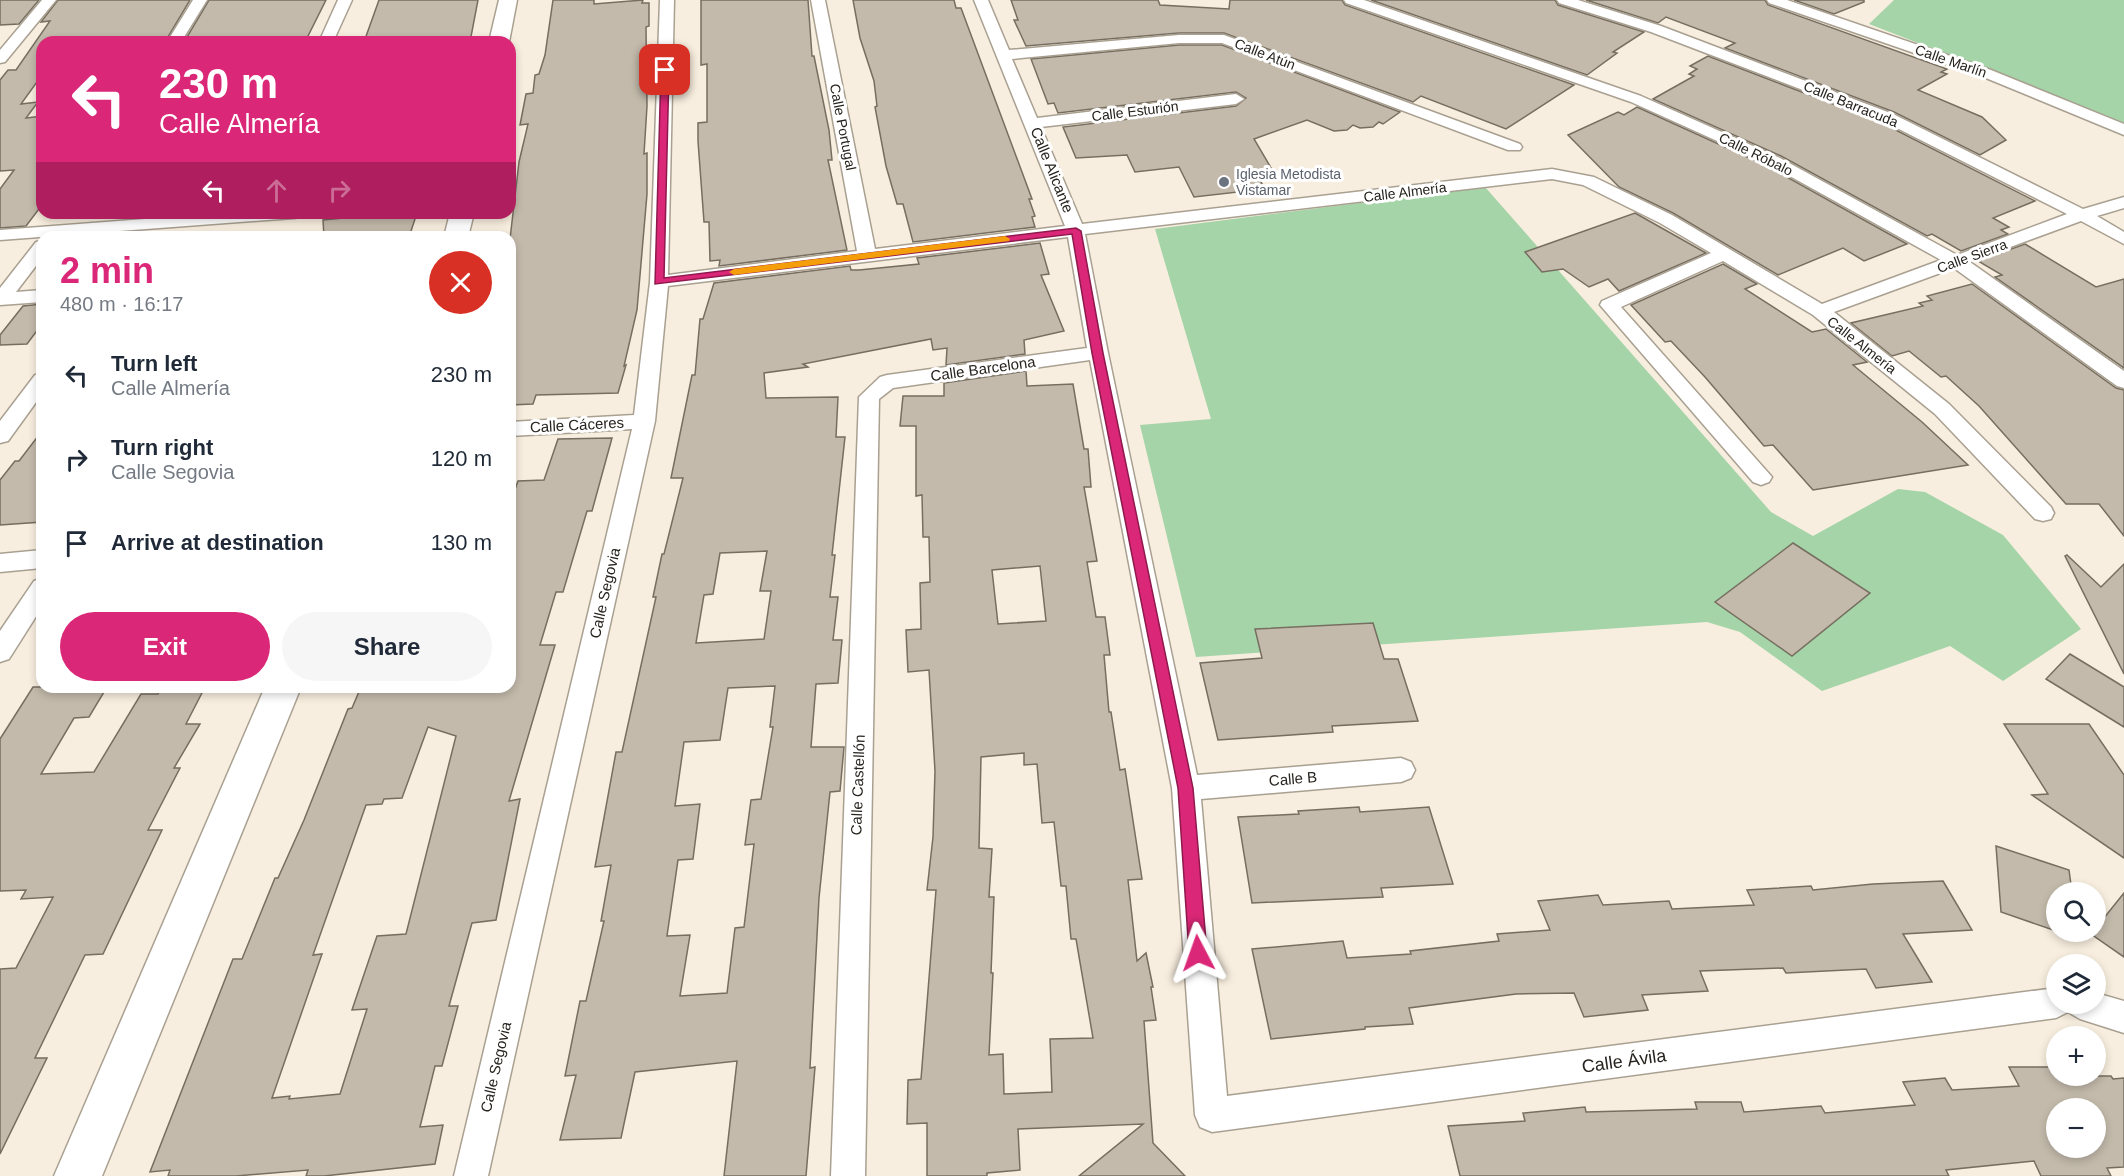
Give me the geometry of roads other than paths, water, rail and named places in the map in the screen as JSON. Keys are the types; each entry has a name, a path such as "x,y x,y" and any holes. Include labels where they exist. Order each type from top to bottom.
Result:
{"street":[{"path":"0,59 49,0"},
{"path":"178,36 200,0"},
{"path":"329,36 345,0"},
{"path":"500,36 508,0"},
{"name":"Calle Segovia","path":"471,1176 644,421 659,282 667,0"},
{"name":"Calle Portugal","path":"818,0 867,255"},
{"name":"Calle Alicante","path":"981,0 1034,123 1076,231 1098,353 1186,788 1209,1094"},
{"name":"Calle Róbalo","path":"1351,0 1636,99 1774,161 1957,262 2124,381"},
{"name":"Calle Barracuda","path":"1564,0 1656,29 1887,117 2082,215 2124,239"},
{"name":"Calle Marlín","path":"1774,0 1986,73 2124,130"},
{"name":"Calle Atún","path":"1004,55 1190,39 1224,39 1514,147"},
{"name":"Calle Esturión","path":"1034,123 1236,99"},
{"path":"1552,174 1564,157"},
{"name":"Calle Almería","path":"659,282 867,255 1552,174 1588,180 1666,219 1820,311 1942,409 2043,513"},
{"name":"Calle Sierra","path":"1820,311 2082,215 2124,202"},
{"path":"108,231 214,219"},
{"path":"0,236 36,238"},
{"path":"1,299 36,253"},
{"path":"1724,254 1610,304 1761,477"},
{"path":"1,299 36,296"},
{"name":"Calle Barcelona","path":"872,395 887,382 1098,353"},
{"path":"0,436 36,388"},
{"name":"Calle Castellón","path":"848,1176 868,421 869,397 872,395"},
{"name":"Calle Cáceres","path":"516,429 644,421"},
{"path":"0,563 36,560"},
{"path":"0,652 36,596"},
{"path":"78,1176 280,693"},
{"name":"Calle B","path":"1186,788 1401,770"},
{"name":"Calle Ávila","path":"1209,1094 1212,1115 2046,1005"},
{"path":"2106,1012 2124,1017"}],"place":[{"name":"Iglesia Metodista Vistamar","path":"1224,182"}]}
